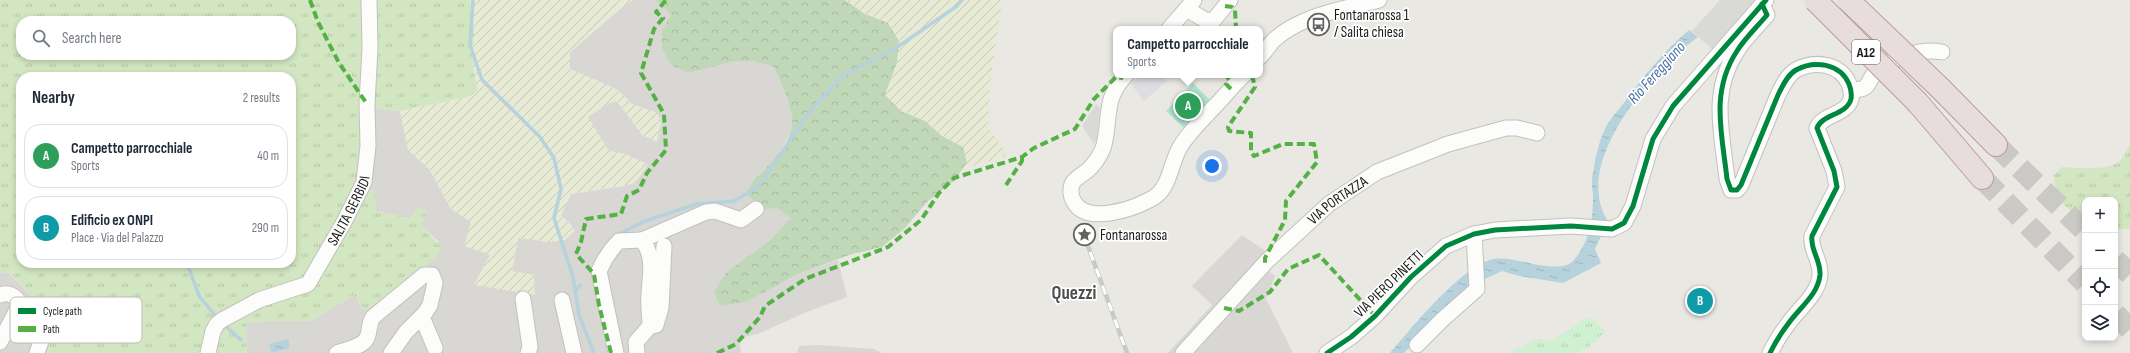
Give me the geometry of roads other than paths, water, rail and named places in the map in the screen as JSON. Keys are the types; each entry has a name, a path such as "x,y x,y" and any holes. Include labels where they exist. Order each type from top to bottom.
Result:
{"highway":[{"name":"A12","path":"1815,0 1918,103 1982,178"},
{"name":"A12","path":"1848,0 1940,88 1996,145"}],"street":[{"name":"SALITA GERBIDI","path":"208,353 213,331 217,324 222,320 259,300 308,284 344,222 364,182 368,146 367,104 370,48 369,0"},
{"path":"1263,53 1274,40 1289,29 1306,21 1379,0"},
{"path":"1764,2 1767,15 1738,50 1727,68 1720,88 1720,104 1727,179 1731,190 1737,190 1741,185 1778,96 1785,82 1795,71 1810,65 1822,64 1833,67 1842,73 1851,90 1851,100 1846,108 1820,123 1817,128 1834,171 1837,187 1812,236 1811,242 1817,258 1820,276 1816,288 1781,334 1770,353"},
{"name":"VIA PIERO PINETTI","path":"1327,353 1352,337 1375,316 1411,277 1446,246 1474,234 1503,229 1574,226 1612,229 1624,223 1633,206 1653,139 1674,106 1764,2"},
{"path":"1172,26 1190,4 1205,20 1212,21 1228,3"},
{"path":"1851,90 1861,90 1869,86 1876,71 1896,60 1925,51 1942,52"},
{"path":"1124,78 1112,95 1108,107 1104,146 1093,164 1074,181 1072,186 1072,197 1077,206 1085,213 1097,215 1133,207 1159,194 1165,186 1177,153 1187,137 1241,78"},
{"name":"VIA PORTAZZA","path":"1183,353 1267,261 1330,204 1377,172 1448,144 1506,128 1517,128 1537,133"},
{"path":"616,353 599,271 608,252 619,241 642,240 706,212 715,211 741,220 756,210"},
{"path":"1417,345 1443,319 1477,289 1474,234"},
{"path":"642,240 649,248 651,263 649,296 650,326"},
{"path":"637,353 636,342 650,326 656,325 660,308 664,246"},
{"path":"337,353 363,343 368,336 370,323 373,317 428,274 435,278 430,305 422,317 406,332 391,353"},
{"path":"0,295 6,293 14,297"},
{"path":"523,299 530,347 528,353"},
{"path":"562,300 574,353"},
{"path":"422,317 435,348"},
{"path":"0,342 10,323"},
{"path":"37,353 40,343"}],"water":[{"name":"Rio Fereggiano","path":"1689,30 1698,37 1660,71 1640,94 1622,119 1608,146 1600,172 1599,198 1608,221 1595,249 1601,263 1563,283 1519,276 1502,271 1468,287 1404,353 1390,353 1438,299 1467,273 1481,264 1494,259 1503,259 1537,265 1559,266 1568,264 1575,259 1585,244 1592,220 1592,175 1605,129 1613,116 1654,65"},
{"path":"288,339 290,348 271,353 269,344"}],"waterway":[{"path":"473,0 470,45 482,80 540,137 554,158 561,189 554,218 573,277 579,315 594,353"},
{"path":"617,235 645,221 697,204 734,201 759,186 808,114 841,77 896,48 957,6 962,0"},
{"path":"189,268 199,296 218,319"},
{"path":"575,292 580,285"},
{"path":"222,323 241,340"}],"tunnel":[{"path":"1996,145 2082,228"},
{"path":"1982,178 2082,280"},
{"path":"2118,263 2130,274"},
{"path":"2118,317 2130,329"}],"railway":[{"path":"1084,235 1127,353"}],"place":[{"name":"Fontanarossa 1 / Salita chiesa","path":"1318,24"},
{"name":"Campetto parrocchiale","path":"1188,106"},
{"name":"Fontanarossa","path":"1084,235"},
{"name":"Edificio ex ONPI","path":"1700,301"}],"district":[{"name":"Quezzi","path":"1074,293"}]}
